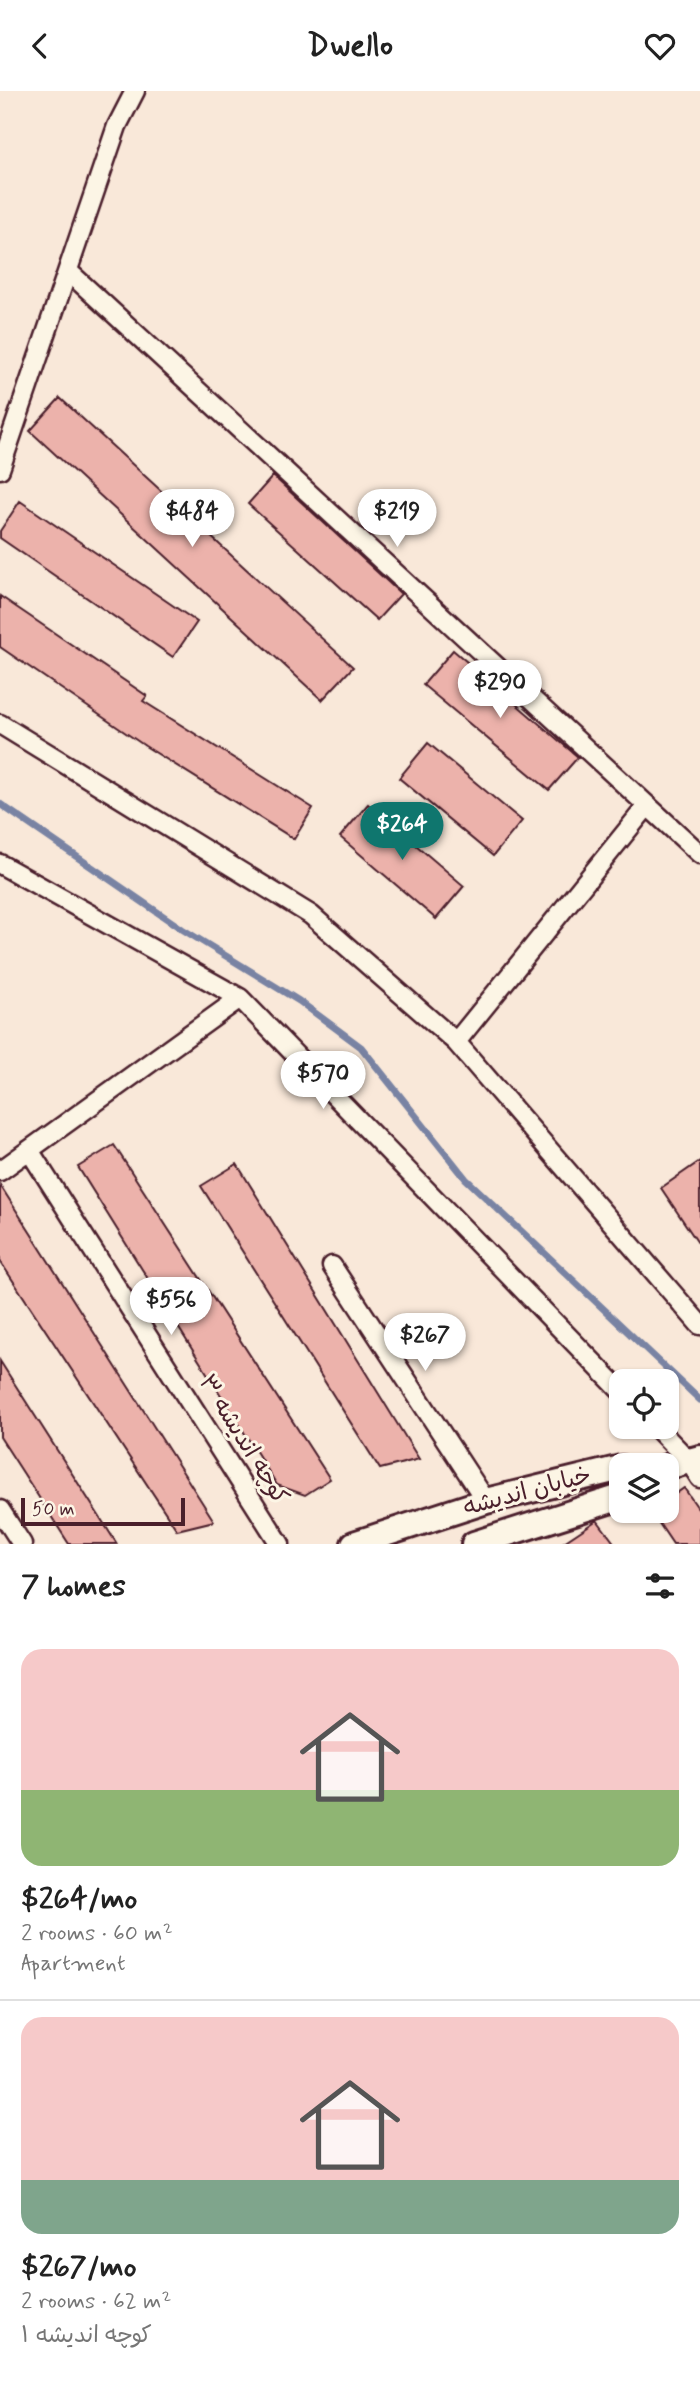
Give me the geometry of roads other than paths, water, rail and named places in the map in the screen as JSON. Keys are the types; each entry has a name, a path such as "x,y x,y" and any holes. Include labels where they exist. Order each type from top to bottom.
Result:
{"street":[{"path":"0,469 117,126 135,91"},
{"path":"69,272 700,854"},
{"path":"0,724 311,915 456,1042 700,1325"},
{"path":"456,1042 647,806"},
{"path":"0,864 240,998 609,1379"},
{"path":"0,1171 240,998"},
{"name":"کوچه اندیشه ۳","path":"29,1150 280,1544"},
{"path":"332,1266 486,1501"},
{"path":"666,1439 689,1466"},
{"name":"خیابان اندیشه","path":"354,1544 486,1501 609,1471"},
{"name":"خیابان اندیشه","path":"474,1544 510,1538 609,1501"},
{"path":"0,1510 22,1544"}],"waterway":[{"path":"0,804 182,929 299,1001 361,1047 466,1179 700,1400"}]}
